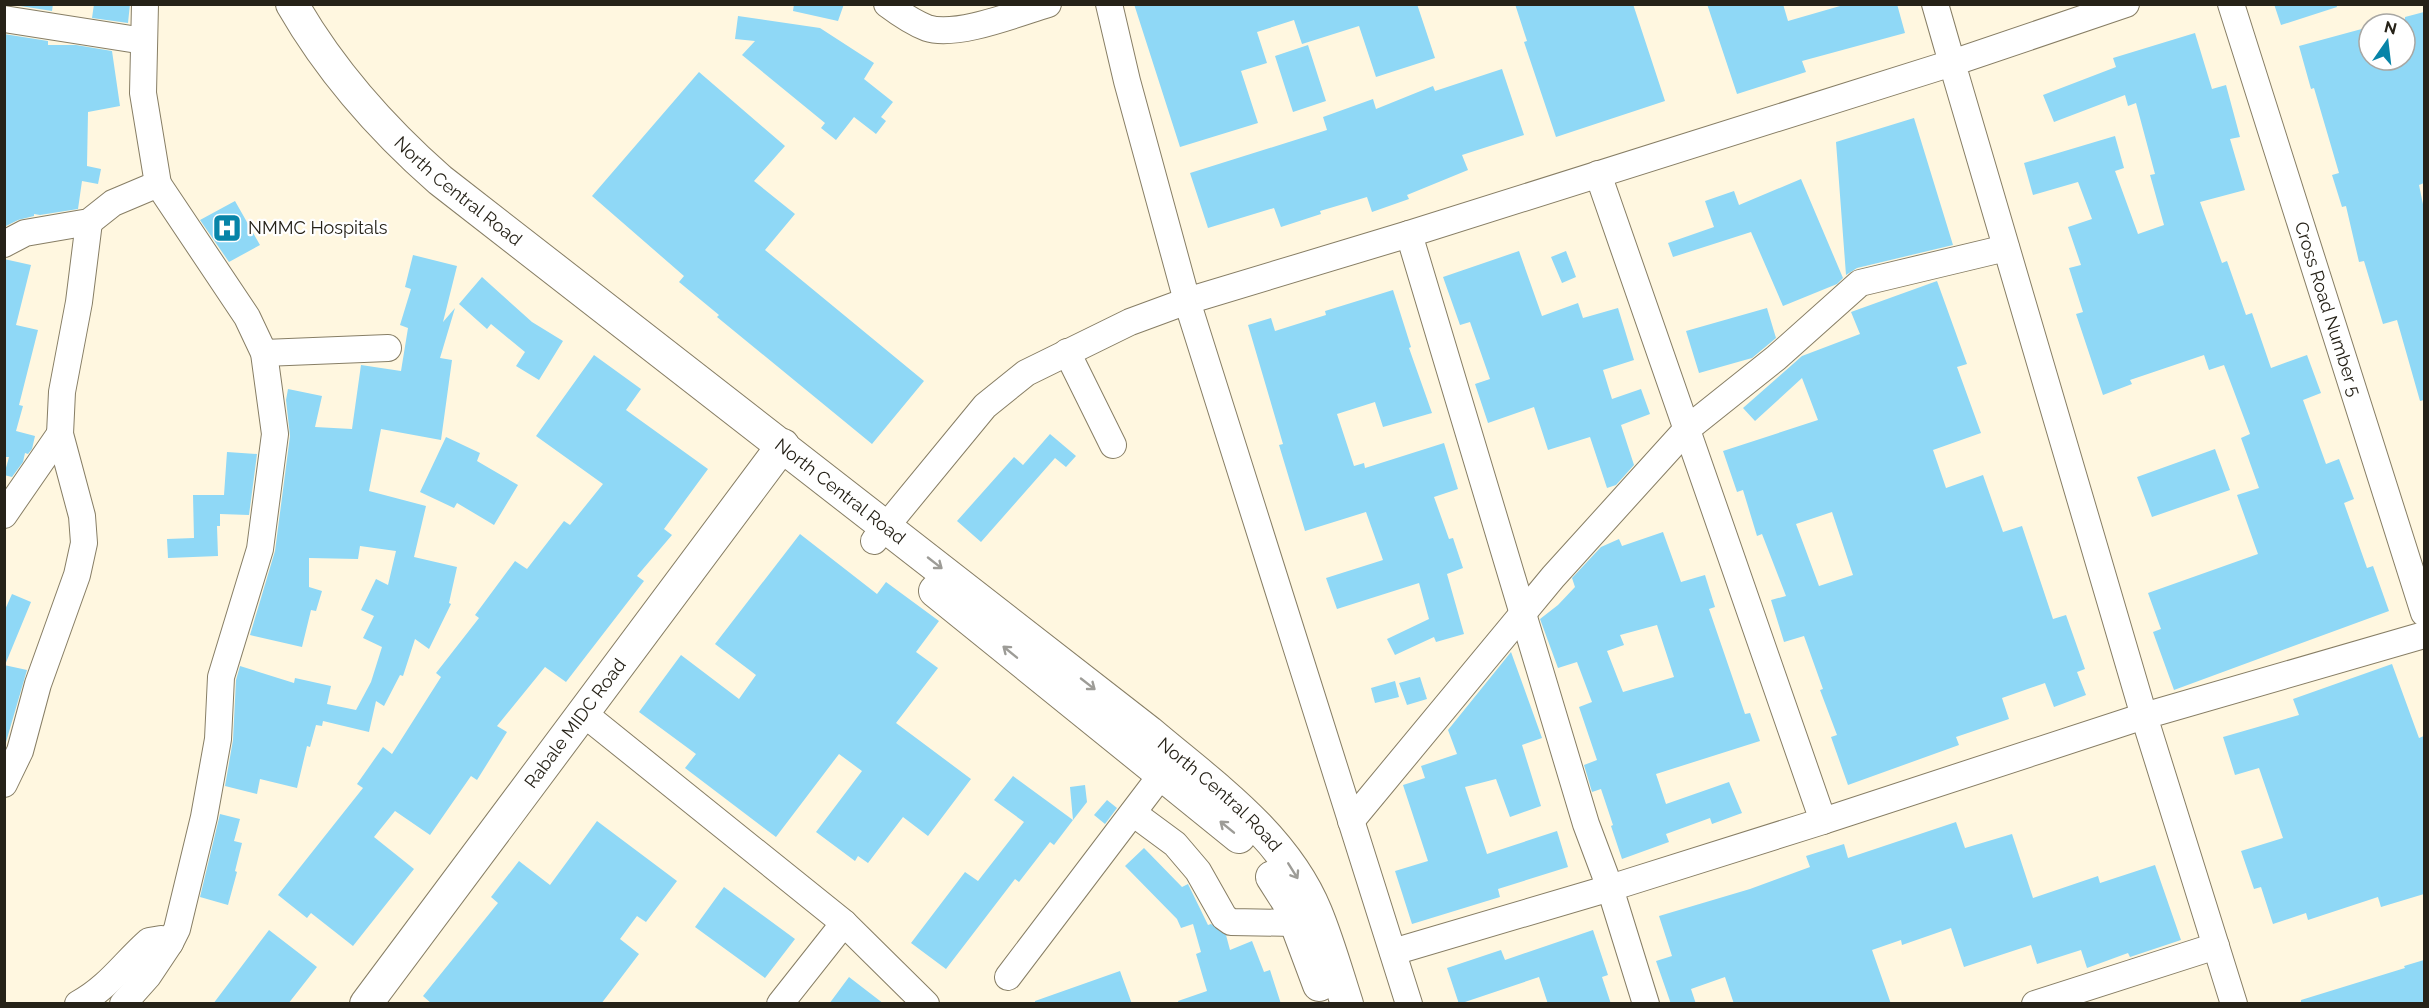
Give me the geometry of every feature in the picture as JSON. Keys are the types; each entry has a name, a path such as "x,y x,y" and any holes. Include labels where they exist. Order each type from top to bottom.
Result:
{"main road":[{"name":"North Central Road","path":"277,4 301,47 334,90 393,157 451,207 880,533 1149,732 1262,829 1292,868 1316,910 1347,1004"},
{"name":"North Central Road","path":"292,4 335,70 368,111 400,145 784,459"},
{"name":"Rabale MIDC Road","path":"366,1004 430,933 784,459"},
{"name":"North Central Road","path":"880,533 1162,774 1254,849 1288,902 1324,1004"},
{"name":"Rabale MIDC Road","path":"387,1004 430,933"}],"street":[{"path":"123,1004 148,976 177,929 204,817 218,739 221,677 260,549 275,434 264,353 247,317 158,184 143,93 145,4"},
{"path":"886,4 911,21 928,28 955,31 1048,4"},
{"path":"1109,4 1127,81 1187,301 1409,1004"},
{"path":"1935,4 2144,716 2234,1004"},
{"path":"880,533 985,406 1026,373 1130,322 1187,301 1409,234 1952,63 2126,4"},
{"name":"Cross Road Number 5","path":"2231,4 2424,613"},
{"path":"4,19 144,41"},
{"path":"1598,174 1823,821"},
{"path":"4,244 25,233 89,222 113,202 158,184"},
{"path":"4,784 20,751 38,684 77,575 84,543 82,516 60,435 62,392 79,302 89,222"},
{"path":"1409,234 1586,824 1610,888 1646,1004"},
{"path":"1351,821 1588,537 1687,429 1776,358 1860,283 2006,248"},
{"path":"264,353 388,348"},
{"path":"1067,352 1113,445"},
{"path":"4,515 60,435"},
{"path":"1393,952 1610,888 2144,716 2424,635"},
{"path":"590,719 844,923 926,1004"},
{"path":"1008,977 1162,774"},
{"path":"1133,813 1176,844 1198,871 1224,918 1231,922 1296,923"},
{"path":"780,1004 844,923"},
{"path":"78,1004 111,981 149,941 161,939 170,943"},
{"path":"2035,1004 2216,946"}],"building":[{"path":"8,4 53,4 52,11"},
{"path":"94,4 130,4 128,23 92,18"},
{"path":"794,4 844,4 838,21 793,11"},
{"path":"1134,4 1417,4 1435,58 1376,77 1359,26 1302,44 1294,20 1257,32 1267,63 1241,71 1258,123 1180,147"},
{"path":"1515,4 1633,4 1665,101 1556,137 1524,42 1527,41"},
{"path":"1707,4 1783,4 1788,21 1847,4 1897,4 1905,33 1802,61 1806,72 1737,94"},
{"path":"2274,4 2336,4 2337,7 2281,25"},
{"path":"2424,12 2424,183 2419,185 2424,209 2424,400 2420,401 2397,320 2383,324 2364,261 2359,262 2346,206 2342,207 2332,175 2339,173 2299,46 2357,30 2357,72 2417,72 2417,14"},
{"path":"738,16 820,28 874,63 864,79 893,102 881,117 886,121 876,134 854,117 836,140 821,128 825,123 742,55 755,41 735,39"},
{"path":"2195,33 2212,89 2226,85 2240,137 2230,139 2245,190 2200,202 2222,263 2227,261 2246,315 2252,313 2271,368 2307,355 2321,393 2303,400 2326,464 2339,459 2354,499 2344,503 2367,568 2373,566 2389,611 2174,690 2153,632 2161,629 2148,593 2258,554 2237,495 2259,488 2241,438 2250,434 2224,365 2209,370 2204,355 2130,380 2132,384 2103,395 2076,314 2083,312 2069,268 2081,265 2068,227 2092,219 2078,182 2033,195 2024,163 2115,136 2124,168 2115,171 2138,234 2164,225 2150,175 2155,174 2136,103 2128,106 2125,95 2054,122 2043,95 2116,67 2113,58"},
{"path":"4,34 48,41 48,45 76,45 112,51 120,106 88,112 87,166 101,169 98,184 82,181 78,209 34,214 34,216 4,227"},
{"path":"1308,45 1326,101 1293,112 1275,56"},
{"path":"1502,69 1524,135 1462,155 1468,170 1407,195 1409,199 1372,212 1367,197 1320,211 1321,214 1281,227 1274,208 1208,228 1190,173 1327,130 1323,117 1373,99 1376,109 1433,86 1435,91"},
{"path":"699,72 785,146 754,181 795,214 765,250 924,381 872,444 717,317 719,315 679,282 684,276 592,196"},
{"path":"1914,118 1953,245 1857,268 1846,275 1836,142"},
{"path":"1801,179 1843,278 1837,284 1783,306 1751,232 1673,257 1668,243 1714,227 1705,201 1734,191 1739,205"},
{"path":"235,201 260,245 229,262 200,220"},
{"path":"1519,251 1542,316 1578,303 1583,318 1618,308 1634,360 1603,370 1612,399 1641,389 1650,414 1621,425 1634,465 1616,485 1607,488 1590,437 1548,450 1534,407 1488,423 1475,384 1490,379 1470,322 1460,325 1443,277"},
{"path":"1566,251 1576,277 1562,283 1551,257"},
{"path":"413,255 457,266 443,322 455,308 440,358 452,360 441,440 381,429 369,491 426,506 414,557 457,567 449,603 451,604 429,649 415,639 403,676 400,675 384,706 376,701 369,732 323,721 322,726 316,725 310,747 307,746 297,788 260,779 257,794 225,786 233,740 236,680 240,666 294,683 295,678 331,686 327,704 356,710 371,682 382,647 363,638 374,616 361,610 376,579 388,585 396,551 360,546 358,559 309,558 309,587 322,591 316,611 311,610 302,647 250,635 275,551 290,436 286,400 288,389 322,396 315,427 352,429 361,365 401,371 408,328 400,325 411,289 405,287"},
{"path":"4,259 31,265 16,325 38,330 19,405 23,406 16,431 35,436 32,449 28,454 25,453 23,462 12,477 4,475 9,457 4,457"},
{"path":"482,277 532,322 563,341 539,380 516,366 525,352 491,324 487,329 459,304"},
{"path":"1937,281 1967,364 1957,367 1981,433 1933,450 1946,488 1983,475 2003,532 2022,526 2053,619 2066,615 2085,669 2077,672 2086,695 2054,707 2045,683 2002,698 2009,719 1956,737 1959,745 1848,785 1831,737 1837,735 1820,690 1823,689 1804,636 1784,642 1771,600 1786,596 1762,534 1757,536 1743,490 1737,492 1723,451 1818,420 1802,378 1755,421 1743,408 1802,356 1860,334 1851,312","holes":["1832,512 1853,575 1819,586 1796,524"]},
{"path":"1393,290 1411,347 1409,348 1432,413 1383,427 1375,402 1337,414 1354,466 1364,463 1365,468 1444,443 1458,489 1434,497 1449,539 1453,538 1463,568 1447,574 1464,634 1436,642 1434,637 1395,655 1387,639 1429,619 1419,583 1337,609 1326,578 1383,560 1366,512 1305,531 1279,445 1283,444 1248,325 1271,318 1275,331 1326,315 1325,311"},
{"path":"1767,308 1776,338 1752,358 1699,373 1686,331"},
{"path":"594,355 641,389 626,410 708,469 664,529 672,535 637,576 644,581 566,682 545,667 497,726 507,732 477,780 471,776 430,835 395,811 374,837 414,869 353,946 311,913 307,918 278,895 363,788 357,784 383,747 392,754 441,677 436,673 479,618 475,615 515,561 527,569 564,521 570,525 603,484 536,436"},
{"path":"1050,434 1076,456 1066,467 1055,458 981,542 957,521 1014,457 1023,465"},
{"path":"446,437 480,453 477,461 518,485 494,525 457,503 454,508 420,492"},
{"path":"2215,449 2230,490 2152,517 2137,477"},
{"path":"227,452 257,454 249,515 220,514 220,526 217,526 218,556 168,558 167,539 194,538 193,495 224,495"},
{"path":"1663,532 1681,582 1705,575 1715,607 1709,609 1745,714 1750,713 1760,741 1656,774 1666,804 1729,782 1742,813 1712,824 1710,818 1666,834 1669,842 1622,859 1601,789 1592,792 1584,765 1597,760 1579,707 1592,702 1577,662 1558,668 1540,619 1558,605 1575,587 1572,578 1601,547 1619,539 1622,546","holes":["1657,625 1674,677 1623,692 1607,651 1624,645 1620,635"]},
{"path":"800,534 877,594 886,582 939,621 916,652 938,668 896,723 971,779 928,836 903,817 868,863 858,856 855,861 816,832 862,771 839,754 776,837 685,768 696,754 639,712 681,655 739,699 756,675 715,644"},
{"path":"12,594 31,602 5,665 4,612"},
{"path":"1511,652 1542,738 1522,745 1541,806 1510,817 1496,779 1465,787 1487,854 1557,831 1568,867 1498,889 1500,897 1412,924 1395,871 1428,861 1403,785 1425,778 1421,766 1457,754 1448,730"},
{"path":"2392,664 2419,738 2424,736 2424,894 2381,907 2378,897 2308,920 2306,913 2273,924 2261,887 2254,889 2241,851 2283,838 2259,768 2235,775 2223,737 2299,715 2293,699"},
{"path":"4,665 27,670 4,749"},
{"path":"1420,677 1427,699 1407,705 1399,683"},
{"path":"1395,681 1399,697 1375,703 1371,688"},
{"path":"1013,776 1073,820 1054,845 1050,842 1019,882 1015,879 946,969 911,943 965,872 978,881 1024,822 994,800"},
{"path":"1085,785 1087,802 1073,820 1070,787"},
{"path":"1107,800 1117,808 1105,824 1094,815"},
{"path":"220,814 240,819 234,841 242,843 228,905 200,897"},
{"path":"597,821 677,881 646,922 637,916 620,939 639,954 601,1004 432,1004 423,996 498,903 491,897 519,861 550,885"},
{"path":"1956,822 1965,848 2012,834 2033,898 2098,876 2100,883 2155,865 2181,940 2130,957 2128,953 2087,968 2081,950 2037,964 2031,945 1964,967 1951,928 1902,945 1901,940 1872,950 1891,1004 1734,1004 1725,977 1691,989 1696,1004 1671,1004 1656,961 1672,956 1659,916 1750,889 1810,867 1806,856 1844,844 1848,858"},
{"path":"1144,848 1182,887 1188,884 1208,925 1211,924 1226,935 1230,950 1252,941 1264,972 1270,970 1281,1004 1179,1004 1178,1001 1207,991 1196,954 1201,952 1193,924 1181,928 1177,919 1125,866"},
{"path":"724,887 795,939 765,978 695,927"},
{"path":"269,930 317,967 288,1004 213,1004"},
{"path":"1593,930 1608,975 1602,977 1611,1004 1548,1004 1539,977 1459,1004 1447,968 1501,950 1505,960"},
{"path":"2424,960 2424,1004 2301,1004 2301,1000"},
{"path":"1120,971 1132,1004 1035,1004 1035,1001"},
{"path":"849,977 884,1004 829,1004"}],"place":[{"name":"NMMC Hospitals","path":"227,228"}]}
